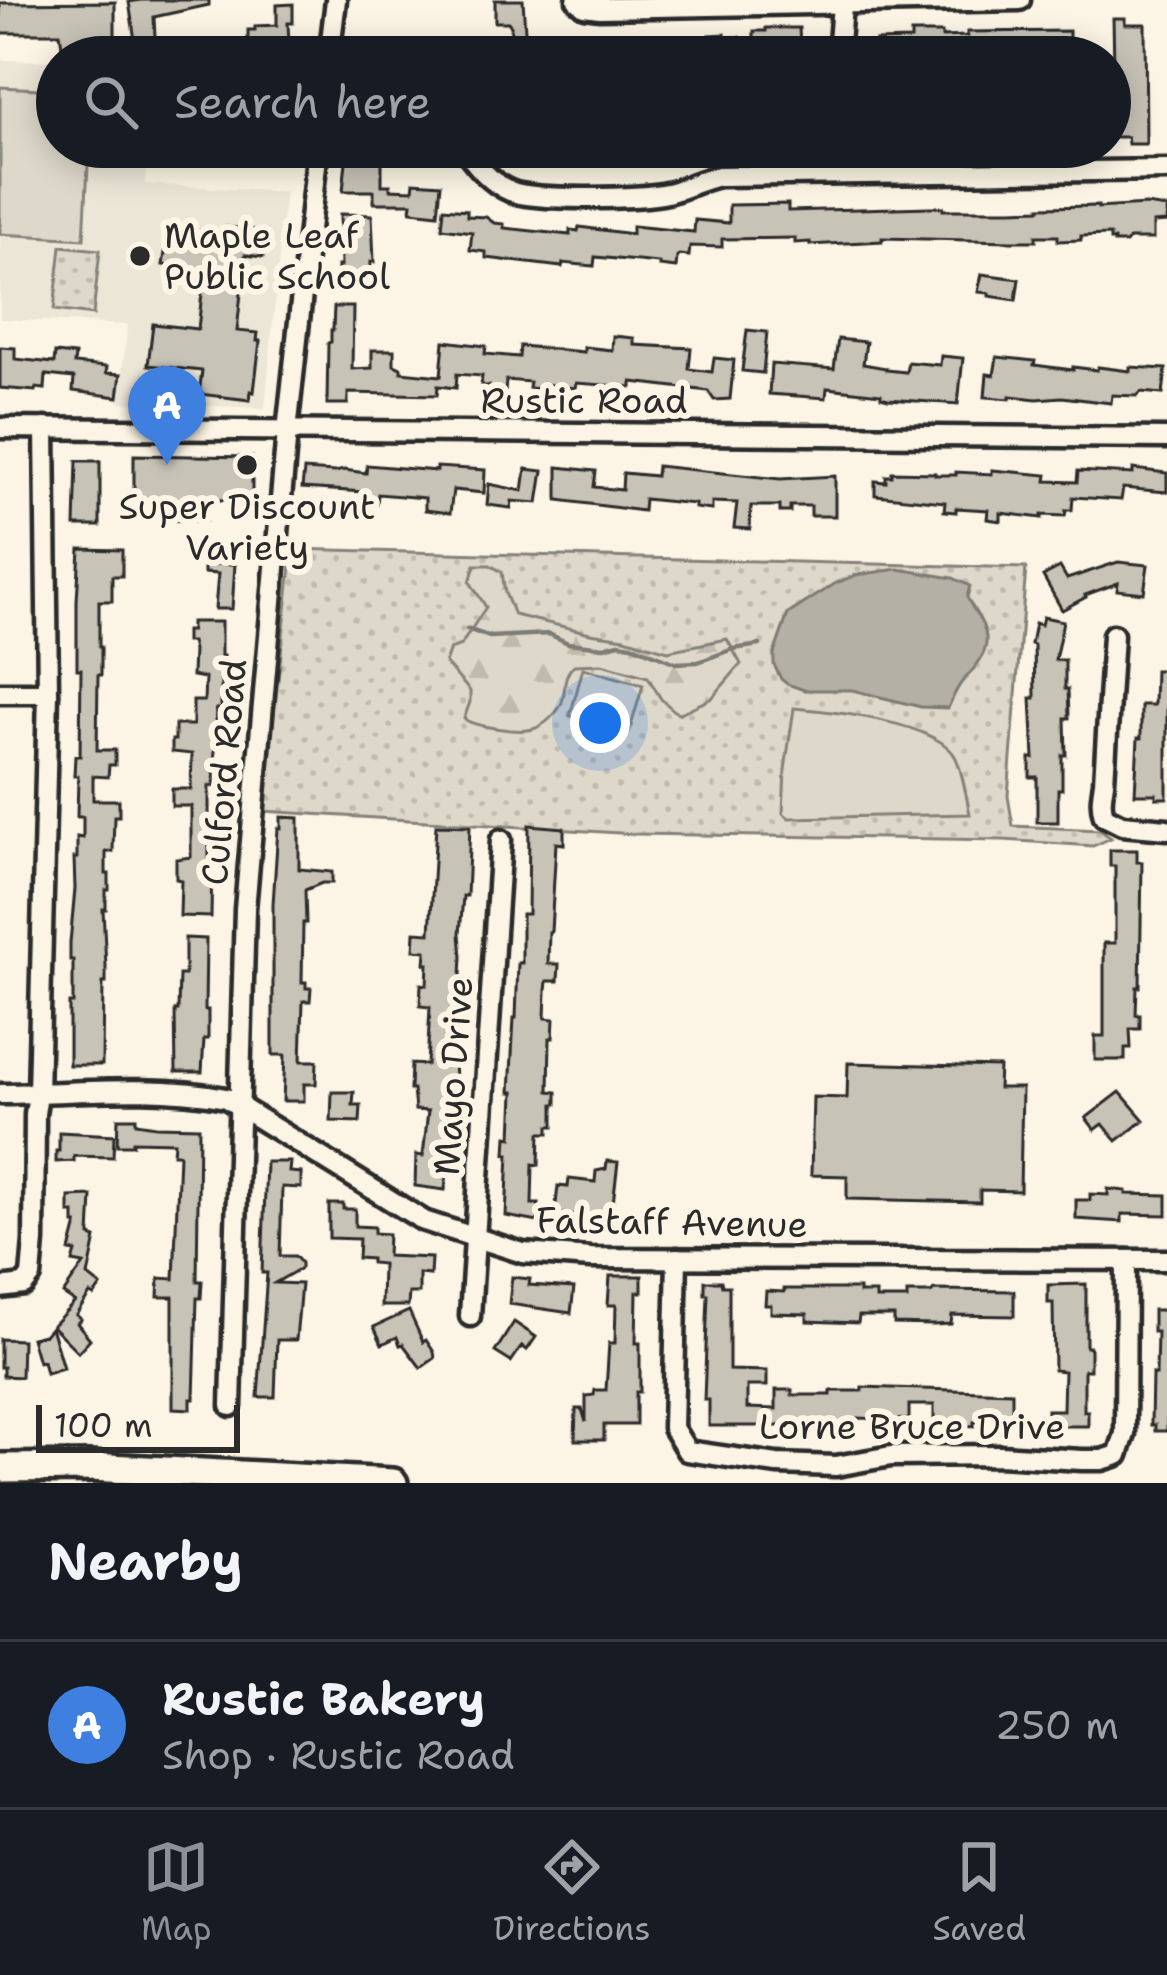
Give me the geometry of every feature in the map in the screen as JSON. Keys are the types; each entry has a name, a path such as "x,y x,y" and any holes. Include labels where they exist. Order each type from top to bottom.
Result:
{"highway":[{"path":"0,1468 90,1467 393,1483"}],"street":[{"path":"332,36 337,0"},
{"path":"578,0 600,8 1020,0"},
{"path":"840,36 842,4"},
{"name":"Culford Road","path":"231,1406 249,851 316,168"},
{"path":"479,168 511,192 538,198 650,196 720,176 1167,170"},
{"path":"827,168 827,174"},
{"name":"Rustic Road","path":"0,428 1167,438"},
{"path":"0,1288 24,1285 31,1276 34,1241 48,693 45,428"},
{"path":"1113,635 1100,802 1103,816 1122,825 1167,830"},
{"path":"0,693 48,693"},
{"name":"Mayo Drive","path":"470,1316 500,840"},
{"name":"Falstaff Avenue","path":"0,1094 130,1090 226,1098 424,1221 523,1253 592,1258 1167,1260"},
{"name":"Lorne Bruce Drive","path":"677,1258 673,1427 687,1451 777,1464 836,1466 891,1456 1102,1460 1118,1455 1125,1433 1126,1260"}],"shaded area":[{"name":"Maple Leaf Public School","path":"0,60 36,61 36,168 146,168 145,184 285,192 265,408 118,402 128,325 0,319"},
{"path":"898,569 953,578 970,586 967,597 984,627 986,646 948,708 921,707 852,690 804,690 781,679 774,654 788,614 836,583"}],"green space":[{"path":"0,87 36,89 36,168 88,168 84,239 0,234"},
{"path":"61,246 100,250 93,315 54,310"},
{"path":"293,549 1026,568 1008,796 1013,826 1100,830 1111,838 1093,846 1003,840 635,834 263,811"},
{"path":"475,565 490,565 502,572 514,615 668,651 727,639 741,664 712,698 678,714 661,699 648,677 602,664 574,665 560,706 542,725 518,730 470,722 464,719 470,691 445,663 450,649 461,645 486,607 470,582"},
{"path":"583,668 643,685 629,733 570,716"},
{"path":"794,708 882,721 929,735 956,758 970,814 789,818 783,813"}],"building":[{"path":"209,0 209,5 154,17 155,36 134,36 129,2"},
{"path":"495,0 523,0 525,36 511,36 508,22 495,22"},
{"path":"115,2 115,36 0,33 0,3"},
{"path":"293,4 289,36 248,36 255,26 277,25 277,5"},
{"path":"1113,18 1125,18 1125,24 1145,24 1146,144 1131,144 1131,36 1113,36"},
{"path":"799,28 799,36 754,36 754,31"},
{"path":"1069,31 1069,36 967,36 967,32"},
{"path":"911,33 942,36 911,36"},
{"path":"345,168 382,168 382,185 390,189 413,190 414,182 441,184 438,214 411,211 412,203 374,203 374,191 343,191"},
{"path":"788,204 788,211 1146,205 1167,208 1167,222 1153,223 1153,239 1126,243 1114,243 1110,235 1058,241 1058,236 1036,236 1036,241 882,238 810,245 795,243 795,238 722,239 722,247 690,246 689,256 677,257 676,268 595,257 594,266 563,263 562,267 486,258 486,252 470,250 472,232 442,228 444,208 467,210 467,216 486,217 504,228 570,235 570,230 579,227 632,234 632,226 694,232 695,220 729,223 729,205"},
{"path":"340,214 372,215 370,277 353,277 353,285 338,285"},
{"path":"174,227 226,233 226,227 266,231 263,257 245,255 237,331 258,333 260,341 250,400 199,394 202,371 148,365 153,324 198,329 204,275 170,272 171,266 163,265"},
{"path":"982,274 1019,279 1016,300 978,292"},
{"path":"334,307 353,307 352,369 372,368 372,350 394,350 394,365 401,372 441,376 444,341 486,346 485,354 519,357 520,346 612,350 613,336 634,338 634,345 691,348 689,369 712,372 714,358 734,360 730,399 714,400 708,391 632,382 632,387 543,384 543,389 529,388 530,382 506,380 505,393 481,386 482,376 457,374 456,388 438,386 437,395 348,393 348,404 327,404"},
{"path":"747,330 767,332 763,373 742,371"},
{"path":"838,339 866,342 863,364 886,370 906,372 908,362 940,365 941,356 963,358 958,404 827,388 826,398 769,394 771,364 834,369"},
{"path":"0,347 15,348 15,359 54,363 55,353 75,355 74,364 107,367 106,373 121,374 118,397 73,391 74,378 46,375 45,389 0,388"},
{"path":"997,357 1073,370 1166,369 1163,394 1112,395 1111,403 1062,397 985,397 987,374 994,375"},
{"path":"134,455 252,457 252,498 205,501 205,521 165,520 165,500 134,498"},
{"path":"77,461 100,461 100,526 75,526"},
{"path":"367,465 485,470 484,493 453,490 450,513 425,510 425,498 378,494 377,503 363,501 364,492 302,488 304,470 366,473"},
{"path":"657,466 780,479 835,476 835,516 811,516 811,506 790,506 790,512 780,512 780,506 751,506 750,529 734,528 737,503 712,502 712,510 644,499 643,511 558,500 558,467 596,471 594,487 622,490 623,473 656,476"},
{"path":"526,469 543,471 538,503 512,501 511,508 487,505 489,484 523,491"},
{"path":"1133,469 1167,473 1167,492 1123,488 1121,500 1073,497 1072,510 1066,510 1065,516 1001,513 1001,521 987,519 988,510 944,511 945,502 875,495 875,481 886,482 892,472 956,475 992,474 992,470 1077,482 1078,471 1133,474"},
{"path":"80,549 122,550 122,576 112,576 112,601 99,601 97,750 115,750 115,765 109,765 108,777 93,776 93,800 119,800 113,852 106,852 109,890 103,909 102,1065 69,1065 74,858 77,837 83,838 83,817 77,817 78,776 74,776 75,756 80,756"},
{"path":"1118,562 1148,565 1144,593 1117,590 1118,583 1062,610 1043,576 1060,567 1067,579"},
{"path":"204,564 235,564 232,609 215,609 218,574 204,573"},
{"path":"1043,617 1063,621 1055,660 1065,660 1068,689 1058,822 1037,822 1037,777 1030,777 1030,758 1034,758 1031,698 1035,698 1031,644 1035,623 1041,625"},
{"path":"191,622 221,622 224,656 221,709 216,709 214,786 209,786 211,917 180,916 181,880 176,879 176,859 191,857 191,806 172,806 172,789 191,789 192,754 172,752 172,740 175,725 193,725 193,701 204,701 205,678 192,676 193,651 191,642 186,642"},
{"path":"1155,670 1167,670 1167,798 1135,794 1141,705 1154,705"},
{"path":"281,817 299,818 299,869 332,872 332,883 305,890 302,982 311,988 310,1001 303,1001 301,1061 317,1061 316,1084 304,1084 304,1101 283,1101 285,1055 273,1055 273,904"},
{"path":"436,825 470,826 458,1028 453,1028 455,1084 442,1172 447,1172 445,1190 415,1186 416,1155 423,1156 428,1111 415,1110 410,1090 411,1064 427,1065 430,1007 420,1006 428,964 426,951 414,950 415,932 430,933"},
{"path":"529,825 564,828 564,844 556,843 549,932 548,964 559,964 558,981 547,981 545,1018 554,1019 549,1091 557,1092 557,1104 554,1126 549,1126 549,1133 540,1133 539,1165 533,1164 532,1204 539,1204 538,1222 506,1216 518,963 522,963 522,914 528,914"},
{"path":"1110,850 1137,850 1137,862 1142,862 1136,1015 1140,1015 1140,1029 1130,1029 1131,1048 1125,1048 1125,1060 1095,1060 1095,1036 1104,1036 1104,943 1115,943 1115,866 1110,866"},
{"path":"185,938 206,939 208,1039 204,1039 202,1072 176,1072 175,1010 179,975 185,975"},
{"path":"848,1063 999,1067 998,1088 1022,1088 1020,1191 980,1190 980,1202 847,1199 847,1176 811,1175 813,1097 847,1098"},
{"path":"332,1092 354,1092 353,1105 361,1105 360,1122 331,1121"},
{"path":"1120,1092 1144,1120 1117,1141 1103,1124 1095,1130 1086,1118"},
{"path":"118,1118 136,1118 136,1123 156,1126 199,1127 197,1281 202,1281 191,1409 173,1408 173,1297 158,1297 159,1278 174,1279 179,1154 173,1154 174,1142 117,1145"},
{"path":"59,1132 114,1135 113,1157 74,1156 74,1161 56,1162"},
{"path":"607,1161 618,1162 611,1220 555,1213 558,1186 568,1187 569,1179 595,1182 596,1171 606,1169"},
{"path":"266,1162 290,1162 289,1172 301,1173 301,1188 282,1187 280,1256 295,1256 301,1268 275,1283 301,1284 296,1340 277,1340 275,1397 258,1397 267,1273 262,1273"},
{"path":"1108,1189 1167,1195 1167,1215 1122,1214 1122,1222 1076,1219 1076,1200 1090,1200 1090,1194 1108,1195"},
{"path":"92,1196 90,1236 96,1238 88,1276 101,1286 76,1315 90,1339 78,1352 52,1326 75,1302 63,1294 84,1264 73,1262 76,1252 70,1251 77,1224 74,1213 69,1213 69,1197"},
{"path":"329,1204 355,1209 355,1226 388,1234 387,1256 431,1258 430,1275 419,1274 419,1293 409,1293 408,1306 381,1306 382,1264 358,1258 359,1239 329,1238"},
{"path":"610,1276 642,1276 642,1292 637,1292 640,1392 636,1392 636,1425 604,1425 604,1440 575,1440 576,1409 582,1409 586,1422 586,1396 606,1390 609,1343 615,1343 616,1305 608,1305"},
{"path":"512,1277 530,1279 529,1285 574,1288 571,1313 509,1304"},
{"path":"705,1281 729,1286 729,1370 767,1371 767,1386 747,1386 747,1408 776,1409 776,1390 792,1390 792,1395 831,1395 831,1391 862,1391 862,1387 1012,1392 1012,1422 955,1425 955,1420 934,1420 934,1405 909,1405 909,1420 858,1418 858,1426 709,1426 709,1400 704,1400"},
{"path":"1086,1284 1090,1370 1084,1370 1084,1411 1088,1411 1088,1426 1050,1426 1047,1410 1063,1410 1064,1371 1054,1370 1053,1303 1048,1303 1048,1285"},
{"path":"859,1289 859,1293 876,1293 876,1299 907,1299 907,1293 934,1290 1014,1291 1014,1316 952,1315 951,1324 933,1325 894,1324 894,1316 859,1316 858,1323 807,1321 807,1314 771,1313 771,1305 765,1305 766,1291"},
{"path":"1153,1310 1167,1310 1167,1431 1155,1431 1151,1425 1157,1332 1153,1332"},
{"path":"409,1311 423,1342 434,1352 435,1358 421,1368 397,1337 382,1344 374,1327"},
{"path":"514,1322 536,1337 511,1362 495,1352"},
{"path":"51,1327 63,1368 46,1373 31,1338 44,1335"},
{"path":"0,1339 22,1340 21,1377 3,1376"}],"waterway":[{"path":"467,629 490,637 549,634 568,643 632,645 676,663 698,662 760,645"}],"place":[{"name":"Maple Leaf Public School","path":"140,256"},
{"name":"Rustic Bakery","path":"167,465"},
{"name":"Super Discount Variety","path":"247,465"}]}
